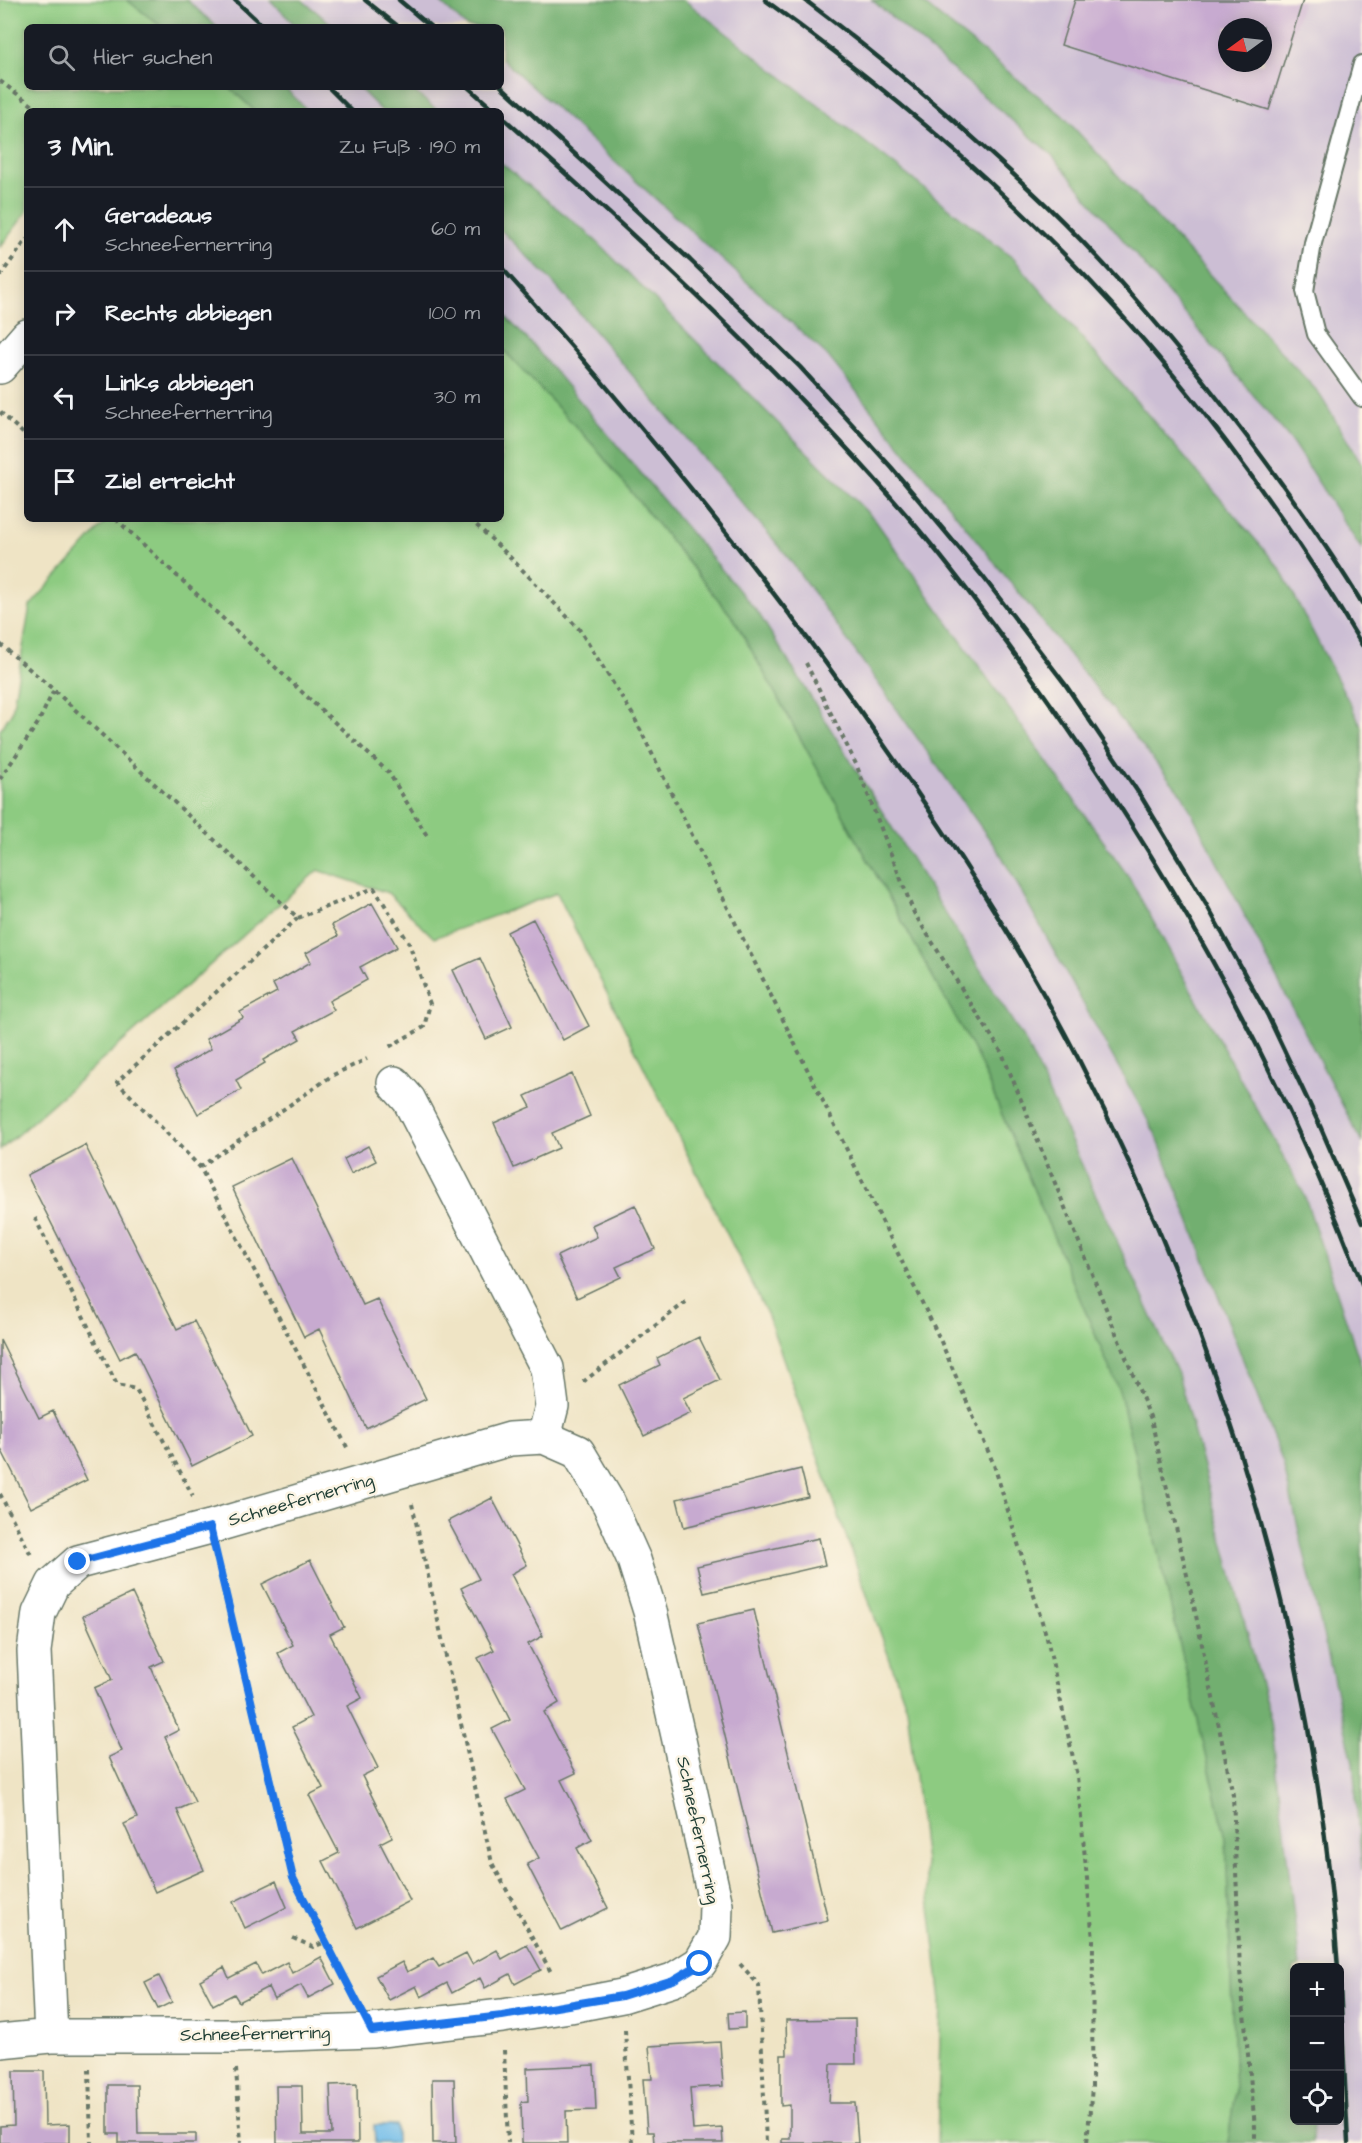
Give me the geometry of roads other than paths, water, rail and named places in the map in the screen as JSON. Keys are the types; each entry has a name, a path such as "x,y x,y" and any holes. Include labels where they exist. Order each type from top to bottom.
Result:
{"street":[{"path":"0,367 24,339"},
{"path":"394,1083 409,1100 547,1368 548,1422"},
{"name":"Schneefernerring","path":"0,2041 88,2035 234,2036 372,2031 502,2016 622,1996 673,1980 700,1964 715,1937 716,1905 650,1611 634,1560 609,1504 578,1452 548,1422 510,1439 210,1527 78,1562 53,1584 39,1613 34,1652 51,2036"}],"lane":[{"path":"1362,64 1312,243 1305,291 1316,334 1362,398"}],"water":[{"path":"374,2125 396,2125 396,2143 375,2143"}],"railway":[{"path":"235,0 261,24"},
{"path":"365,0 395,24"},
{"path":"399,0 427,24"},
{"path":"765,0 830,48 954,150 1064,254 1112,305 1159,358 1246,469 1287,526 1362,645"},
{"path":"805,0 891,67 974,138 1058,217 1118,279 1201,378 1254,446 1310,523 1362,603"},
{"path":"504,89 690,260 800,367 892,468 984,578 1065,684 1142,798 1206,904 1268,1016 1320,1126 1362,1223"},
{"path":"331,90 349,108"},
{"path":"471,90 492,108"},
{"path":"504,119 715,313 818,417 915,525 994,626 1088,759 1179,902 1260,1051 1331,1205 1362,1284"},
{"path":"504,270 604,384 703,503 844,688 965,864 1035,979 1078,1058 1130,1164 1176,1273 1218,1385 1254,1500 1284,1615 1309,1732 1327,1850 1338,1963"},
{"path":"1342,2017 1348,2143"}]}
